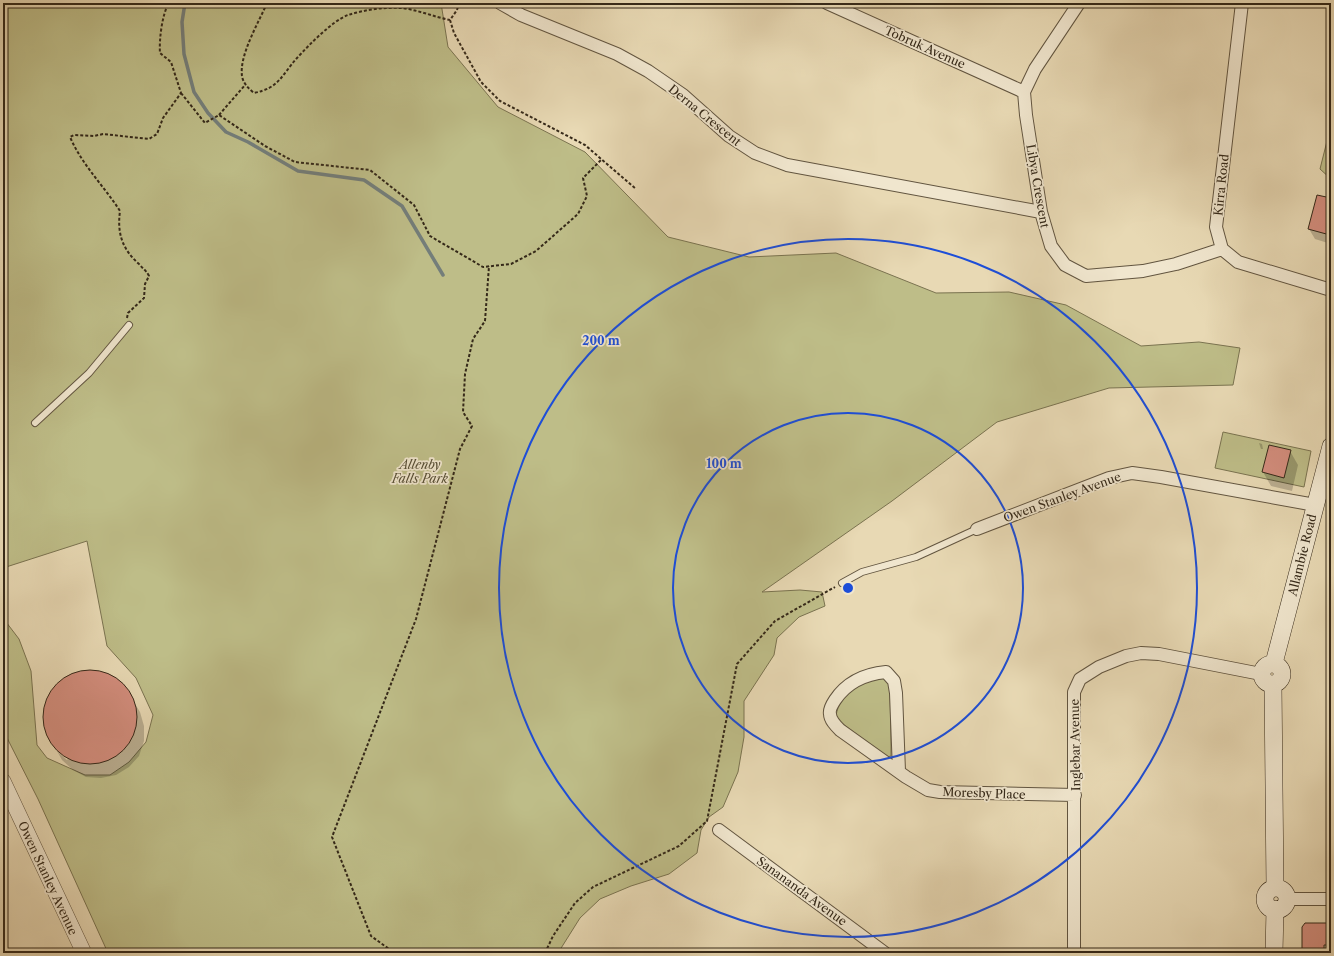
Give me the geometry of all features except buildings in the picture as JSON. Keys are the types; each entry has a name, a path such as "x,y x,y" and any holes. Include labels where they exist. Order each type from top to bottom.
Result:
{"main road":[{"name":"Allambie Road","path":"1274,953 1279,899 1273,861 1269,674 1331,446"}],"street":[{"name":"Derna Crescent","path":"500,3 521,15 617,54 648,71 683,95 729,136 755,153 787,165 1041,212"},
{"name":"Tobruk Avenue","path":"827,3 1024,92"},
{"path":"1024,92 1035,69 1079,3"},
{"name":"Kirra Road","path":"1222,249 1216,227 1242,3"},
{"name":"Libya Crescent","path":"1024,92 1026,115 1041,212 1051,246 1065,265 1086,276 1143,271 1176,264 1222,249"},
{"path":"1222,249 1238,262 1331,290"},
{"name":"Owen Stanley Avenue","path":"977,529 1109,478 1132,473 1315,505"},
{"name":"Inglebar Avenue","path":"1074,953 1074,692 1080,679 1099,667 1126,656 1141,653 1159,654 1269,674"},
{"name":"Moresby Place","path":"899,771 897,709 894,681 886,672 874,673 842,689 832,704 830,714 832,721 840,730 899,771 918,784 940,792 1075,795"},
{"name":"Owen Stanley Avenue","path":"3,781 84,953"},
{"name":"Sanananda Avenue","path":"719,830 885,953"},
{"path":"1279,899 1331,899"}],"lane":[{"path":"35,422 89,373 129,325"},
{"name":"Owen Stanley Avenue","path":"842,583 862,572 916,557 977,529"}],"path":[{"path":"169,3 164,11 165,18 159,40 160,53 171,62 181,93 204,123 219,115 245,86"},
{"path":"267,3 243,59 242,76 245,86 254,93 268,90 281,79 297,59 316,40 347,15 368,10 401,8 450,20"},
{"path":"450,20 457,10 459,3"},
{"path":"450,20 454,33 481,82 500,101 585,145 636,189"},
{"path":"129,325 126,324 128,313 144,298 145,284 149,276 146,270 138,264 120,238 118,224 120,211 75,149 70,137 74,135 94,136 103,134 149,138 157,134 163,118 181,93"},
{"path":"219,115 265,146 294,162 370,170 414,205 430,236 483,267 511,264 536,251 578,214 587,196 583,178 602,160"},
{"path":"389,953 390,949 371,936 332,836 416,619 460,449 472,426 464,412 465,374 473,339 485,321 489,266"},
{"path":"546,953 554,936 575,903 592,887 679,846 706,821 737,664 775,621 842,583"}],"green space":[{"name":"Allenby Falls Park","path":"3,3 441,3 448,47 498,107 585,152 668,237 749,257 836,253 936,293 1009,292 1066,305 1141,346 1199,342 1240,348 1233,385 1109,388 997,422 892,501 762,592 800,590 822,592 825,606 799,617 777,638 774,655 744,701 744,737 738,772 723,807 709,817 701,830 697,853 669,874 631,886 600,899 580,918 558,953 108,953 38,799 3,730 3,618 19,639 31,671 37,745 47,758 85,775 110,775 129,762 146,742 153,715 136,678 107,646 87,541 3,568"},
{"path":"1331,125 1331,179 1320,169"},
{"path":"1223,432 1311,451 1304,487 1215,468"},
{"path":"884,677 890,685 891,756 887,757 839,721 836,716 842,701 853,689 860,685"}],"waterway":[{"path":"185,3 182,22 184,54 194,92 208,113 226,132 248,142 298,171 364,180 402,206 443,275"}]}
